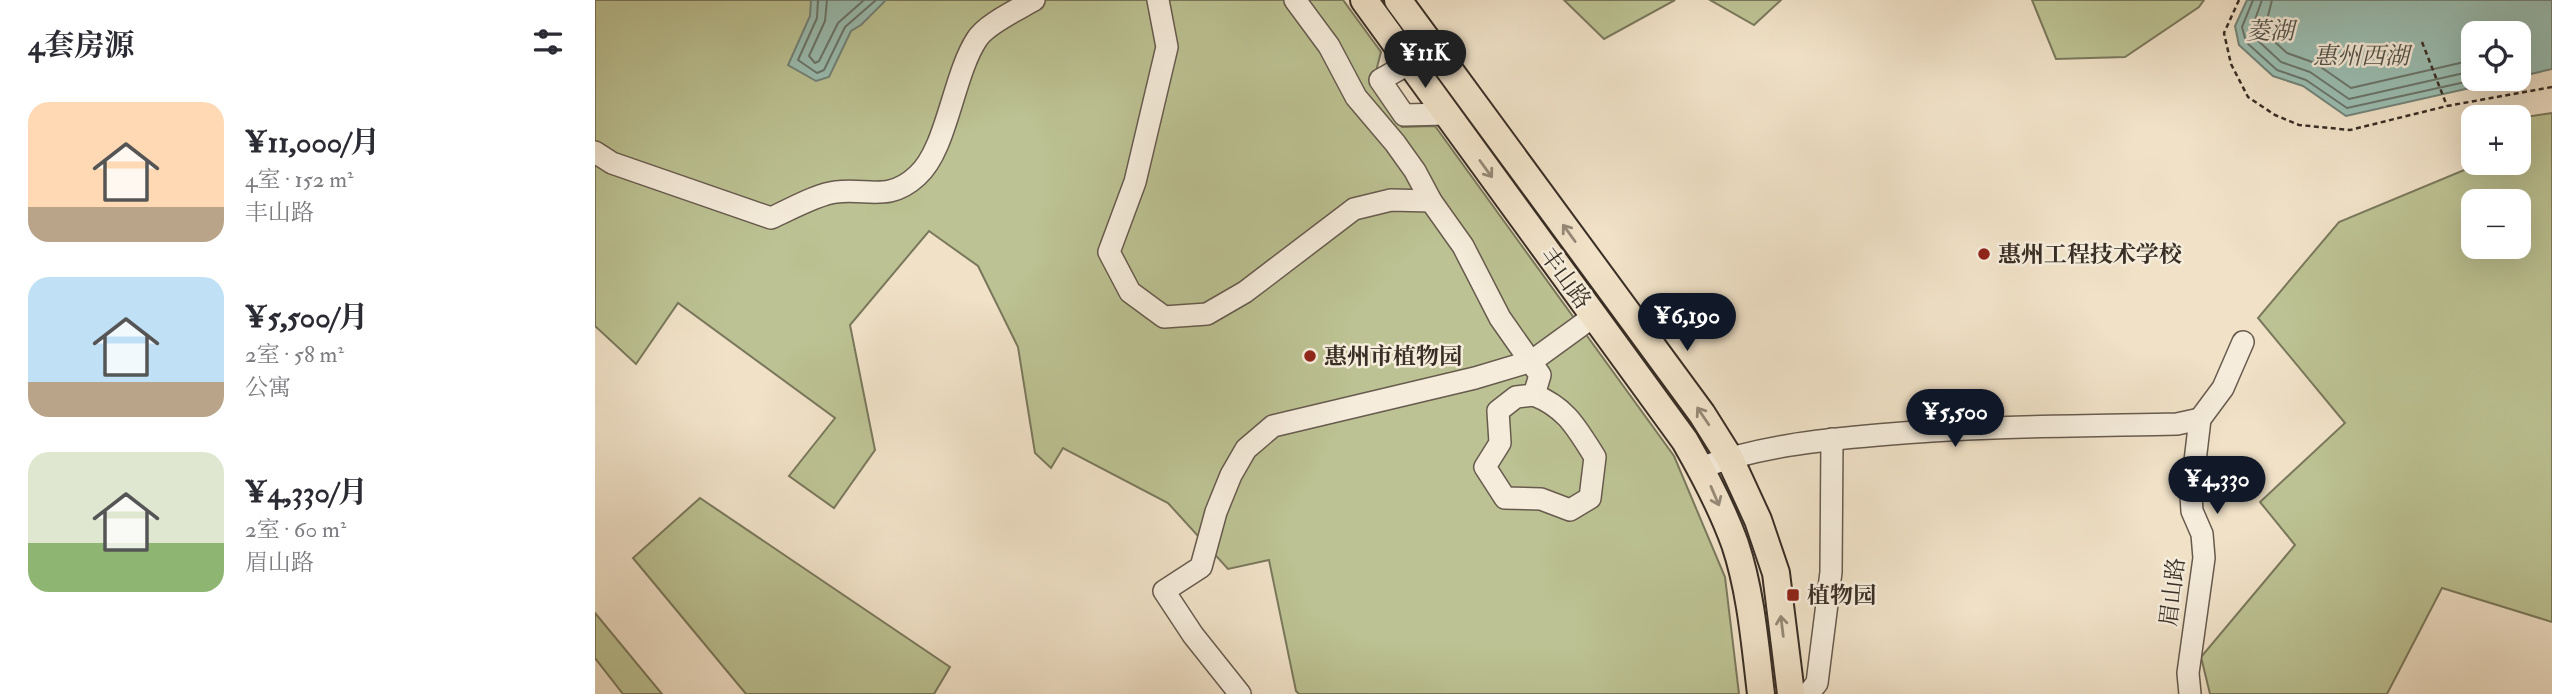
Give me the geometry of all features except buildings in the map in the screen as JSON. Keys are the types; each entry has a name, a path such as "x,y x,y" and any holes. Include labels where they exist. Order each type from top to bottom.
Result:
{"main road":[{"name":"丰山路","path":"1364,0 1685,441 1711,487 1735,544 1750,606 1761,694"},
{"name":"丰山路","path":"1398,0 1702,414 1729,457 1758,520 1776,573 1791,694"},
{"path":"1410,63 1450,70"}],"street":[{"path":"595,152 612,163 771,218 835,191 875,194 901,189 920,174 939,142 956,85 978,37 1007,15 1034,0"},
{"path":"1157,0 1167,47 1135,182 1109,252 1130,292 1164,317 1207,314 1245,292 1355,209 1391,200 1431,201"},
{"path":"1295,0 1329,46 1356,97 1395,143 1463,246 1500,318 1540,375 1534,395"},
{"path":"1240,694 1193,635 1164,591 1201,567 1216,512 1231,475 1246,449 1273,426 1475,378 1532,361 1594,316"},
{"name":"眉山路","path":"2190,694 2188,673 2204,558 2202,534 2192,511 2191,495 2200,419 2223,388 2243,342"},
{"path":"1534,395 1553,403 1576,427 1595,457 1590,498 1570,510 1541,499 1505,498 1485,467 1500,443 1498,411 1516,397 1534,395"},
{"path":"1700,468 1729,457 1832,439 1952,428 2177,424 2200,419"},
{"path":"1808,694 1817,683 1831,572 1832,439"}],"path":[{"path":"2238,0 2224,33 2231,64 2248,97 2275,115 2299,125 2350,130 2447,106 2552,88"},
{"path":"2422,42 2447,106"}],"green space":[{"name":"惠州市植物园","path":"595,0 1343,0 1381,52 1373,83 1402,127 1435,126 1674,456 1725,577 1739,694 1299,694 1296,691 1269,560 1228,569 1168,503 1063,448 1051,468 1035,453 1018,347 978,266 929,231 850,325 875,450 834,508 789,476 835,418 678,303 636,364 595,326"},
{"path":"1564,0 1675,0 1604,39"},
{"path":"1710,0 1781,0 1754,25"},
{"path":"2032,0 2204,0 2199,7 2125,57 2056,59"},
{"path":"2552,113 2552,622 2442,588 2387,694 2210,694 2201,657 2295,545 2260,502 2345,423 2258,318 2339,222 2461,171 2461,175 2531,175 2531,116"},
{"path":"700,498 950,667 934,694 746,694 633,558"},
{"path":"595,613 662,694 623,694 595,658"}],"water":[{"path":"811,0 886,0 861,25 851,31 829,77 816,81 788,65 810,16"},
{"name":"惠州西湖","path":"2247,0 2552,0 2552,69 2531,74 2531,21 2461,21 2461,90 2346,116 2303,86 2273,76 2239,45 2235,26"}],"place":[{"name":"惠州工程技术学校","path":"1984,254"},
{"name":"惠州市植物园","path":"1310,356"},
{"name":"植物园","path":"1793,595"}],"water label":[{"name":"菱湖","path":"2270,31"}]}
